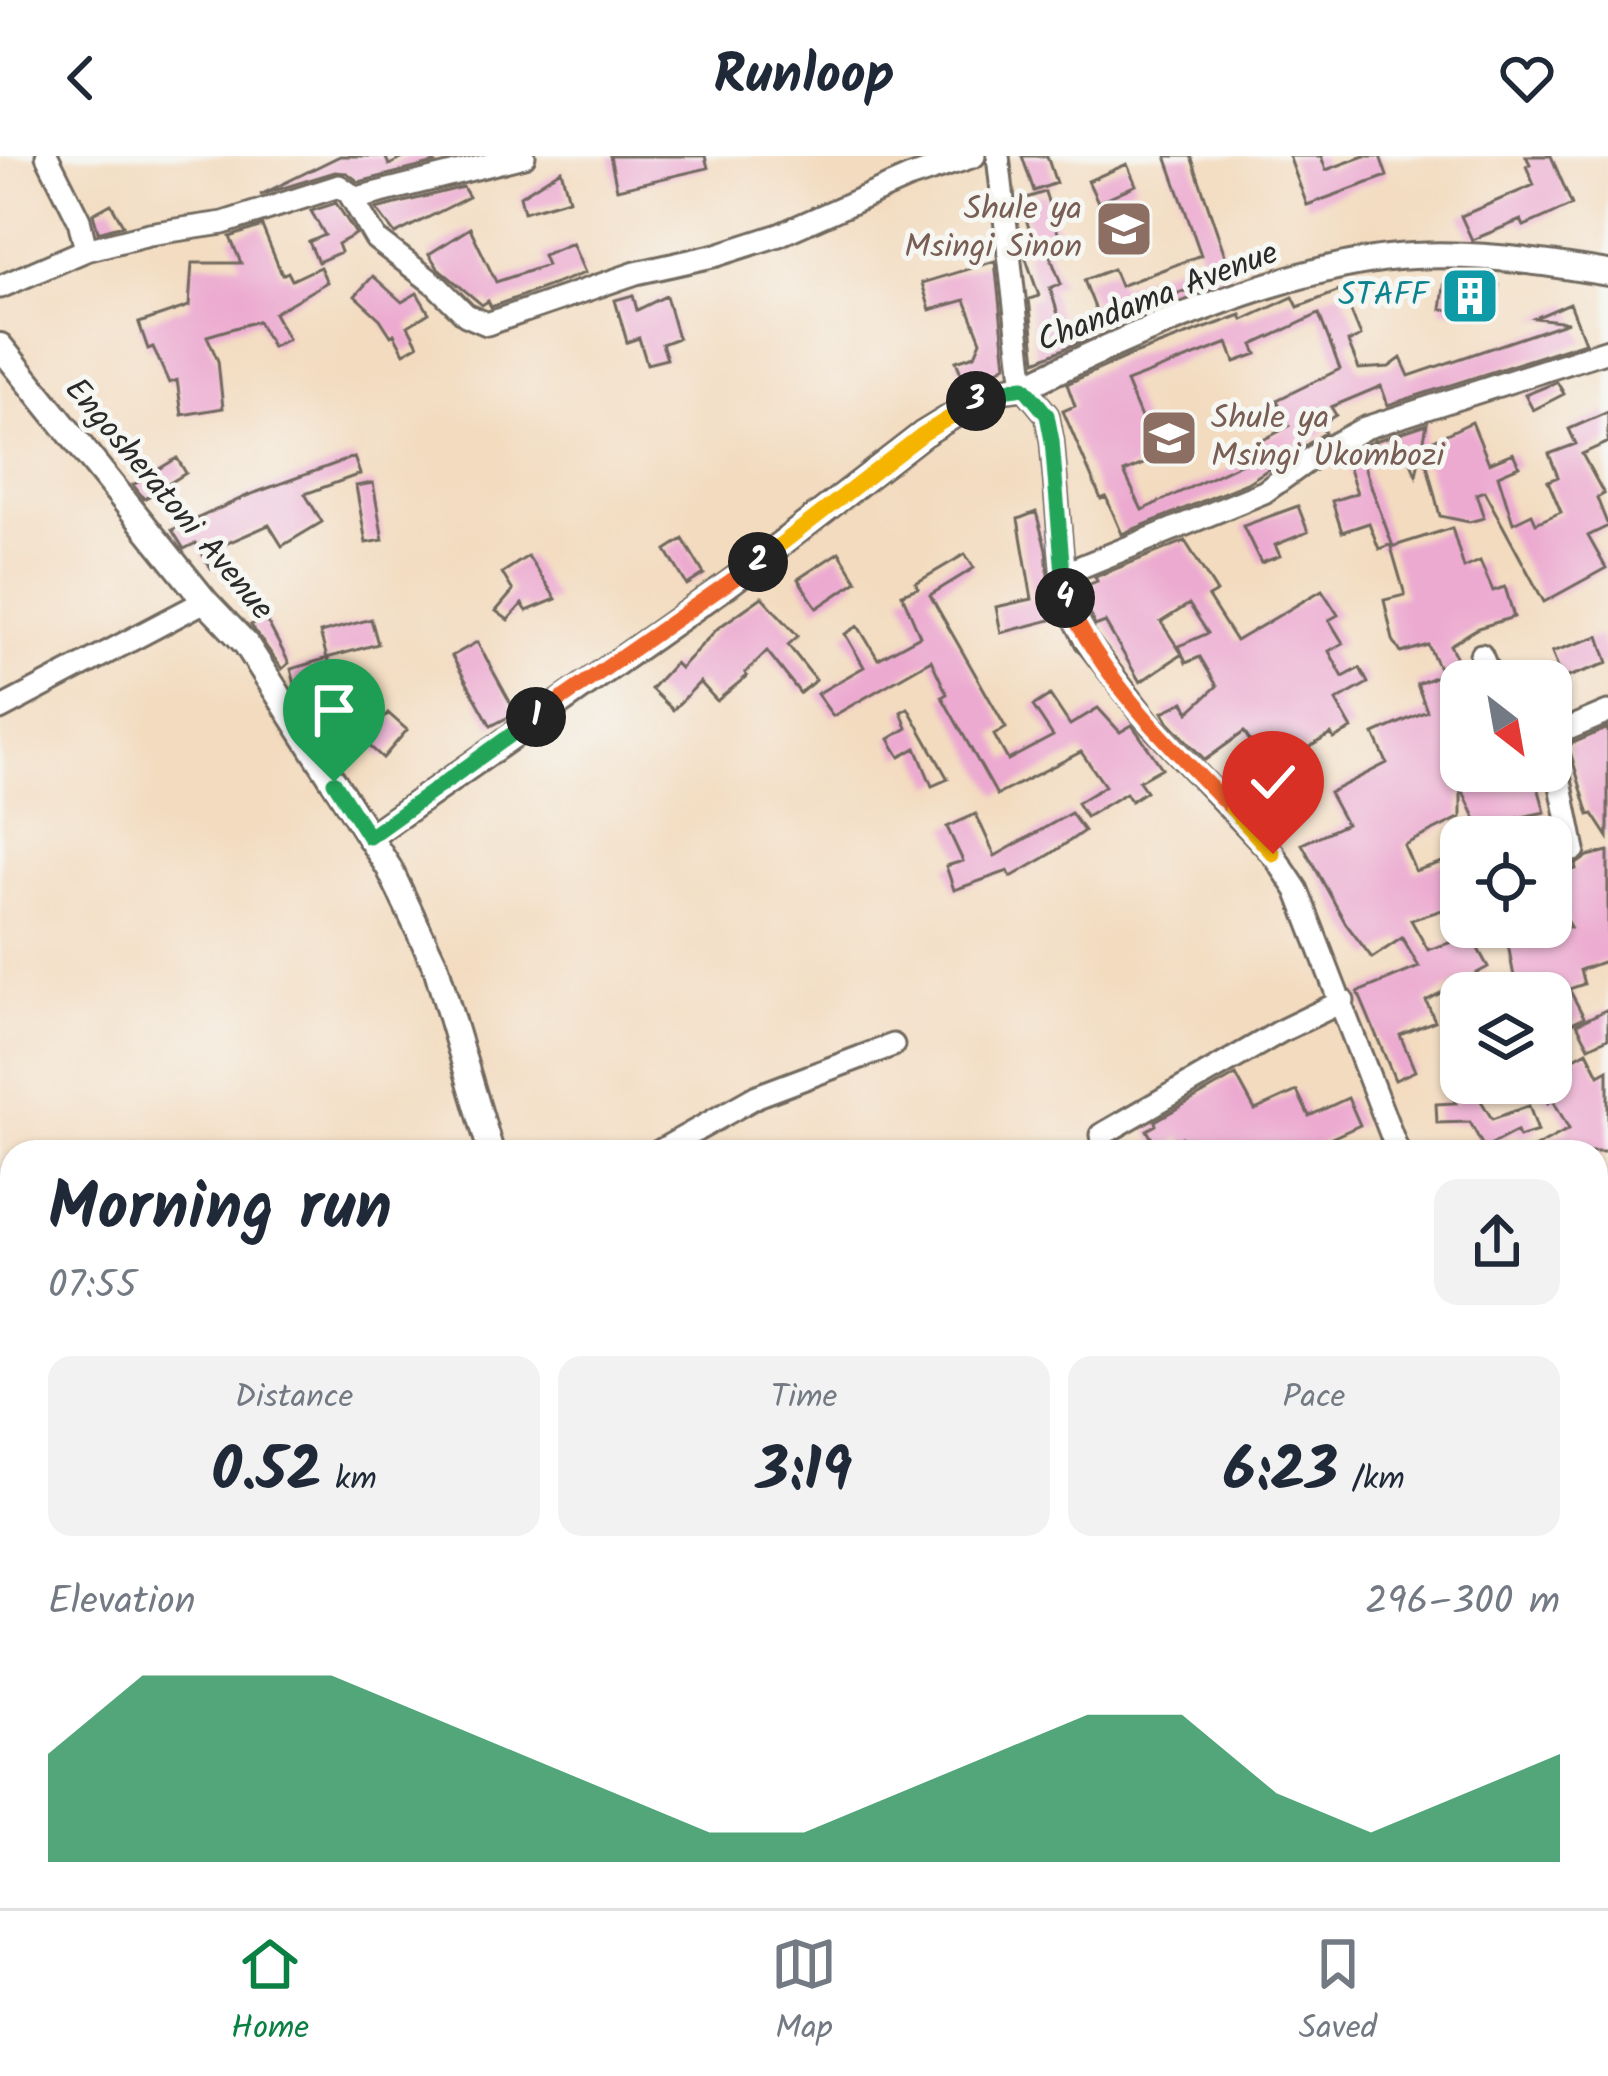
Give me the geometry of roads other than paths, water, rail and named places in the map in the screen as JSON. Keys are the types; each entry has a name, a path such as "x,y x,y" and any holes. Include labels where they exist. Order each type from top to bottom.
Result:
{"street":[{"path":"47,156 79,220 86,250"},
{"path":"352,199 524,156"},
{"path":"0,287 86,250 148,234 223,224 333,185 345,188 376,239 436,285 466,316 487,324 636,273 779,235 908,178 974,156"},
{"path":"998,156 1024,387 1047,415 1052,441 1065,598 1107,673 1273,854 1297,890 1394,1140"},
{"name":"Chandama Avenue","path":"369,837 711,597 941,422 994,391 1024,387 1228,300 1293,279 1387,258 1497,258 1608,273"},
{"name":"Engosheratoni Avenue","path":"0,346 205,601 246,644 369,837 424,937 486,1140"},
{"path":"1061,575 1264,493 1316,454 1365,428 1608,350"},
{"path":"0,709 205,601"},
{"path":"1481,655 1483,660"},
{"path":"1574,850 1551,736 1608,712"},
{"path":"1101,1135 1283,1030 1343,1001"},
{"path":"679,1140 757,1096 893,1045"}],"place":[{"name":"Shule ya Msingi Sinon","path":"1124,229"},
{"name":"STAFF","path":"1470,296"},
{"name":"Shule ya Msingi Ukombozi","path":"1169,438"}]}
